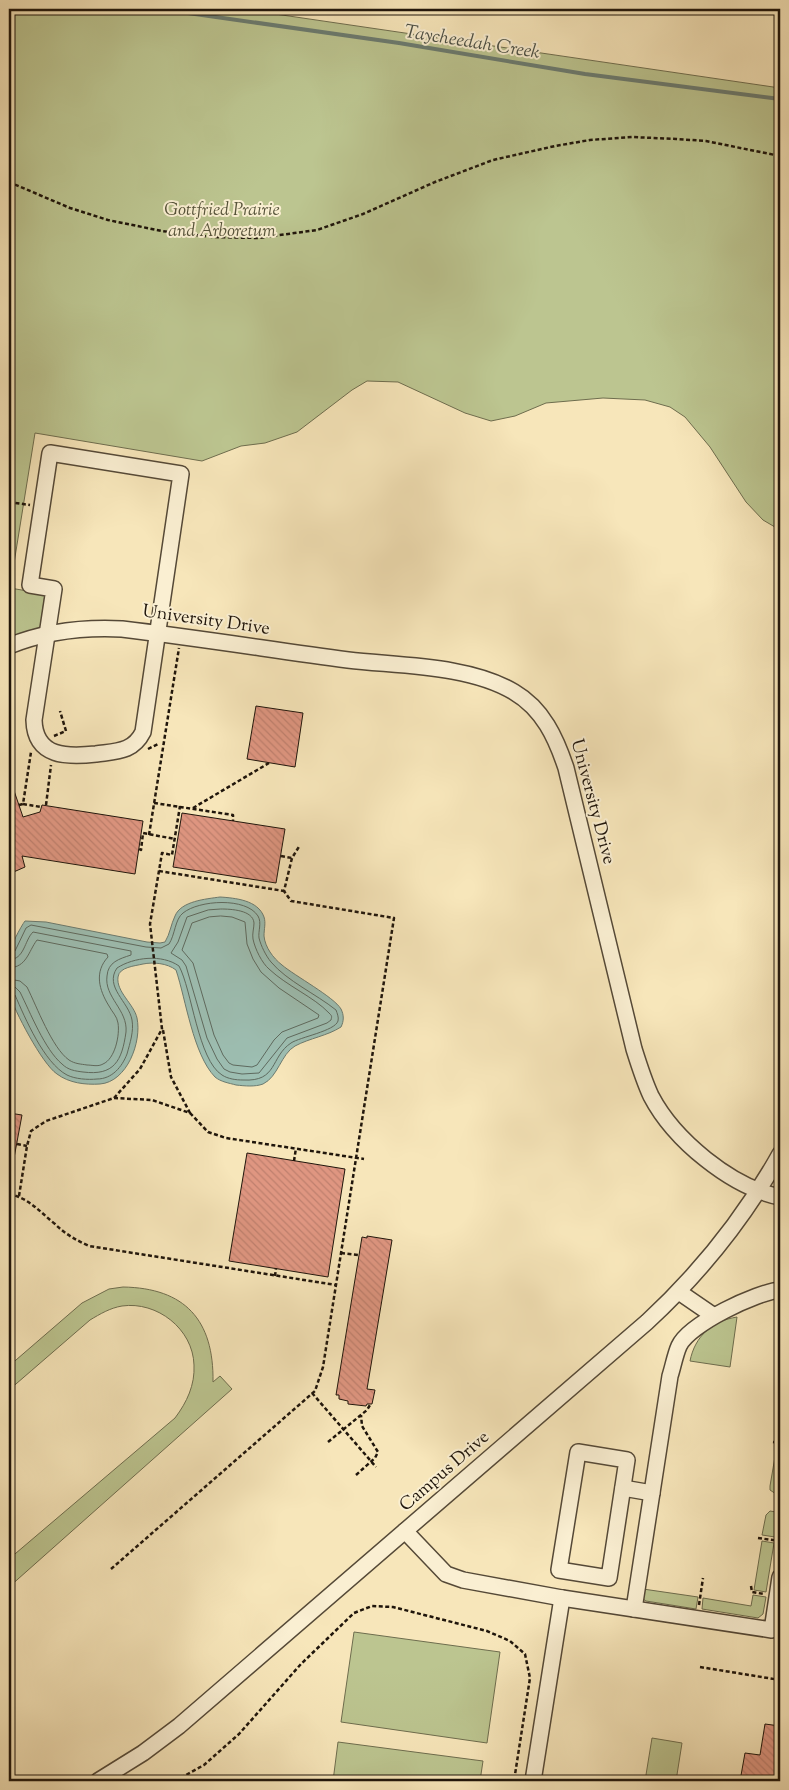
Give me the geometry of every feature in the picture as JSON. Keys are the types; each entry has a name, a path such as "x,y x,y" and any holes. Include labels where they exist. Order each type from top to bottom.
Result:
{"street":[{"path":"50,453 180,474 143,732 137,742 131,747 114,752 74,757 54,753 44,744 36,731 34,720 54,589 30,585 42,505 50,453"},
{"name":"University Drive","path":"9,646 48,633 88,628 122,629 469,675 488,680 516,693 535,709 551,730 566,768 634,1049 652,1097 672,1126 690,1145 713,1164 741,1183 780,1197"},
{"name":"Campus Drive","path":"98,1781 143,1753 180,1726 647,1322 679,1292 726,1237 759,1191 780,1154"},
{"path":"634,1609 670,1376 679,1345 691,1332 714,1316 758,1296 780,1290"},
{"path":"679,1292 714,1316"},
{"path":"578,1452 627,1460 623,1488 609,1578 559,1570 578,1452"},
{"path":"623,1488 652,1493"},
{"path":"405,1531 446,1574 463,1580 562,1598 772,1630 780,1577"},
{"path":"533,1781 562,1598"}],"path":[{"path":"9,182 70,208 108,220 162,231 202,236 258,238 317,230 363,214 435,182 493,160 572,143 632,137 699,140 738,146 780,156"},
{"path":"9,502 42,505"},
{"path":"149,834 181,637"},
{"path":"24,804 32,746 36,751 54,736 66,731 60,711"},
{"path":"144,752 158,744 163,746"},
{"path":"46,805 50,761 57,764"},
{"path":"194,808 269,763"},
{"path":"154,802 233,815 232,821"},
{"path":"20,805 41,807"},
{"path":"180,806 172,855 162,853 150,924 162,1029 171,1077 190,1112 208,1132 226,1138 364,1159"},
{"path":"139,850 141,850 143,833 175,839"},
{"path":"111,1569 316,1390 323,1367 394,918 296,903 287,898 284,891 292,858 300,845"},
{"path":"281,856 292,858"},
{"path":"159,871 284,891"},
{"path":"114,1098 140,1069 162,1029"},
{"path":"19,1196 31,1131 46,1121 114,1098 152,1100 190,1112"},
{"path":"17,1144 27,1146"},
{"path":"294,1161 296,1148"},
{"path":"9,1194 19,1196 39,1209 71,1237 89,1246 336,1285"},
{"path":"341,1252 358,1255"},
{"path":"275,1276 276,1268"},
{"path":"312,1393 376,1467"},
{"path":"328,1442 370,1405"},
{"path":"356,1475 377,1456 378,1450 362,1426 361,1414"},
{"path":"773,1442 780,1443"},
{"path":"758,1538 780,1542"},
{"path":"697,1618 703,1578"},
{"path":"175,1781 204,1765 239,1734 301,1664 354,1613 372,1606 393,1607 487,1631 510,1641 525,1654 530,1678 514,1781"},
{"path":"700,1666 778,1680"},
{"path":"780,1668 775,1688 776,1692 780,1695"}],"green space":[{"name":"Gottfried Prairie and Arboretum","path":"9,9 241,9 780,88 780,530 763,520 746,502 710,447 685,417 670,407 645,400 603,398 546,403 515,416 491,421 465,413 398,382 367,381 352,390 297,432 265,443 241,446 202,461 35,433 10,588 45,594 40,629 9,640"},
{"path":"123,1287 145,1289 163,1294 179,1301 192,1312 201,1325 208,1341 212,1360 213,1382 220,1376 232,1389 9,1587 9,1559 175,1418 189,1393 194,1365 192,1352 187,1340 171,1320 148,1308 135,1306 113,1308 90,1320 9,1390 9,1366 82,1303 109,1289"},
{"path":"737,1317 730,1367 690,1361 696,1344 706,1331 720,1322"},
{"path":"777,1445 780,1446 780,1493 776,1494 770,1490 770,1486"},
{"path":"770,1511 776,1512 778,1517 775,1537 762,1535 766,1515"},
{"path":"762,1541 774,1543 766,1592 754,1590"},
{"path":"643,1589 698,1597 696,1609 646,1601 643,1599"},
{"path":"753,1595 766,1597 763,1614 758,1618 702,1609 703,1598 751,1606"},
{"path":"354,1632 500,1652 487,1743 341,1722"},
{"path":"652,1738 682,1743 676,1781 645,1781"},
{"path":"338,1742 483,1761 480,1781 333,1781"}],"water":[{"path":"220,897 251,903 261,911 265,919 264,936 270,952 282,965 337,1004 343,1016 341,1027 295,1046 286,1054 268,1081 263,1084 246,1086 225,1082 215,1077 201,1055 176,970 164,964 147,963 124,969 118,977 122,993 137,1018 138,1028 135,1049 125,1069 110,1082 100,1084 77,1083 57,1074 44,1060 29,1036 9,993 10,952 25,921 46,922 160,943 165,942 175,916 183,907 195,902"}],"building":[{"path":"256,706 303,713 295,767 247,759"},
{"path":"10,779 23,817 40,812 42,805 143,821 135,874 22,856 25,867 9,874"},
{"path":"182,813 285,829 276,883 173,867"},
{"path":"9,1113 22,1115 14,1158 9,1158"},
{"path":"247,1153 345,1169 328,1277 229,1261"},
{"path":"367,1236 392,1240 367,1389 375,1390 372,1404 367,1404 366,1406 348,1404 348,1401 339,1399 339,1395 336,1395 362,1237 367,1238"},
{"path":"765,1724 780,1726 780,1781 740,1781 745,1753 760,1755"}],"waterway":[{"name":"Taycheedah Creek","path":"80,9 87,12 104,9"},
{"name":"Taycheedah Creek","path":"160,9 399,43 585,74 780,99"}]}
